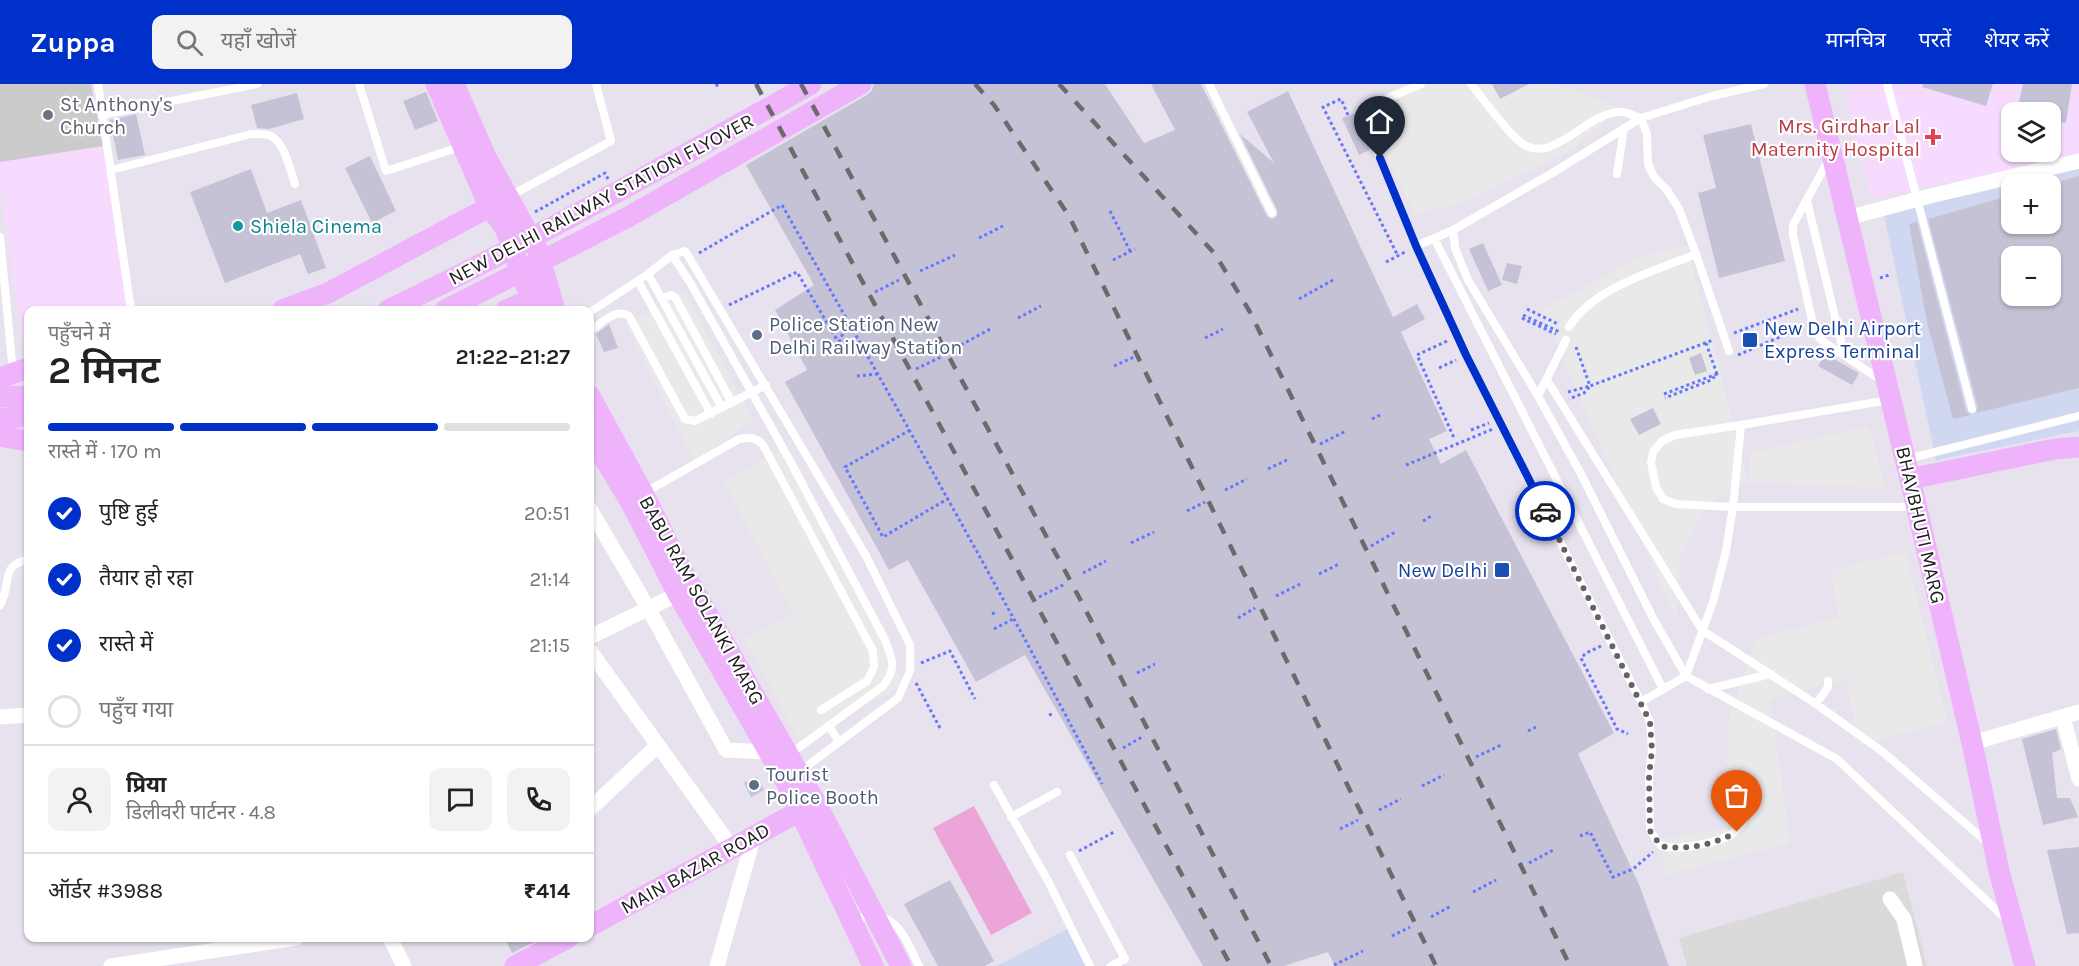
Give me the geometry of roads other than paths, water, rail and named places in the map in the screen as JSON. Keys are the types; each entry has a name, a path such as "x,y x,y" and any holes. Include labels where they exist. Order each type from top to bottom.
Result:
{"main road":[{"path":"436,84 489,206 505,228 543,303"},
{"path":"454,84 486,157 537,249 543,303"},
{"name":"NEW DELHI RAILWAY STATION FLYOVER","path":"397,306 453,280 616,194 811,84"},
{"name":"NEW DELHI RAILWAY STATION FLYOVER","path":"455,306 628,217 861,84"},
{"name":"BHAVBHUTI MARG","path":"1815,84 1917,507 1972,743 1994,849 2025,966"},
{"path":"293,306 328,293 508,197"},
{"path":"527,306 543,303"},
{"path":"0,397 24,396"},
{"name":"BABU RAM SOLANKI MARG","path":"594,403 808,807"},
{"path":"0,419 24,416"},
{"path":"0,436 24,440"},
{"name":"BABU RAM SOLANKI MARG","path":"594,442 630,501 678,594 785,765"},
{"path":"1908,469 2079,447"},
{"path":"808,807 876,916 901,966"},
{"path":"808,807 850,919 873,966"},
{"name":"MAIN BAZAR ROAD","path":"594,924 808,807"},
{"path":"515,966 560,942"}],"street":[{"path":"1846,218 2079,160"},
{"path":"594,516 726,750 785,765"},
{"path":"594,635 678,594"},
{"path":"594,657 732,848"},
{"path":"1972,743 2079,712"},
{"path":"0,717 24,715"},
{"path":"2063,717 2079,780"},
{"path":"594,805 658,745"},
{"path":"717,966 754,836"},
{"path":"1890,899 1904,919 1915,966"},
{"path":"111,966 275,942"},
{"path":"392,942 404,966"}],"lane":[{"path":"98,84 130,306"},
{"path":"102,116 256,84"},
{"path":"358,84 386,171 462,146"},
{"path":"508,197 611,141 596,84"},
{"path":"1209,84 1272,213"},
{"path":"1420,84 1370,106 1363,113 1364,120 1416,246 1466,355 1650,722 1652,750 1649,776 1650,831 1661,846 1676,849 1722,840 1737,832 1748,813 1752,786"},
{"path":"1471,84 1519,141 1534,149 1553,146 1599,118 1622,112 1641,117"},
{"path":"1416,246 1453,230 1554,172 1641,117 1712,96 1764,84"},
{"path":"1887,84 1972,409"},
{"path":"1641,117 1647,134 1648,164 1654,177 1667,190 1679,209 1729,351"},
{"path":"1617,174 1624,128"},
{"path":"111,170 251,134 265,134 272,136 280,145 295,184"},
{"path":"1831,155 1793,225 1793,235 1812,320 1817,336 1844,354 1889,392"},
{"path":"1807,201 1844,354"},
{"path":"1453,230 1455,248 1468,280 1538,396 1581,474 1653,618 1686,676 1837,759 2014,926"},
{"path":"0,237 3,293 14,373"},
{"path":"1434,238 1663,689"},
{"path":"594,309 638,281 672,255 685,251 866,556 910,645 911,659 908,678 897,698 839,742 785,765"},
{"path":"1566,327 1578,314 1602,296 1642,275 1696,254"},
{"path":"672,255 691,284 752,393 891,653 893,667 890,677 883,686 829,726 785,765"},
{"path":"648,274 722,408"},
{"path":"638,281 711,414"},
{"path":"662,298 672,295 675,297 732,403"},
{"path":"594,328 618,313 624,312 629,316 685,419 695,421 766,386"},
{"path":"1538,396 1547,380 1562,336"},
{"path":"1547,380 1702,630 1816,704 1883,752 1994,849"},
{"path":"1889,392 1741,425 1675,435 1662,441 1653,453 1651,462 1656,487 1663,499 1676,504 1733,507 1917,507"},
{"path":"1908,469 2079,416"},
{"path":"1641,702 1686,676 1713,602 1726,551 1733,507 1741,425"},
{"path":"643,493 739,439 756,438 763,445 873,651 874,667 867,681 840,700 820,710"},
{"path":"0,605 7,567 24,561"},
{"path":"1708,689 1771,674"},
{"path":"1816,704 1828,687 1828,681"},
{"path":"829,726 839,742"},
{"path":"993,785 1048,881 1090,966"},
{"path":"1011,817 1057,792"},
{"path":"1070,855 1125,959 1111,966"},
{"path":"850,919 876,916 886,919 897,927 919,966"}],"railway":[{"path":"756,84 1231,966"},
{"path":"801,84 1070,580 1271,966"},
{"path":"975,84 994,105 1069,216 1436,966"},
{"path":"1059,84 1215,254 1250,312 1570,966"}],"place":[{"name":"St Anthony's Church","path":"48,115"},
{"name":"Mrs. Girdhar Lal Maternity Hospital","path":"1933,137"},
{"name":"Shiela Cinema","path":"238,226"},
{"name":"Police Station New Delhi Railway Station","path":"757,335"},
{"name":"New Delhi Airport Express Terminal","path":"1750,340"},
{"name":"New Delhi","path":"1502,570"},
{"name":"Tourist Police Booth","path":"754,785"}]}
